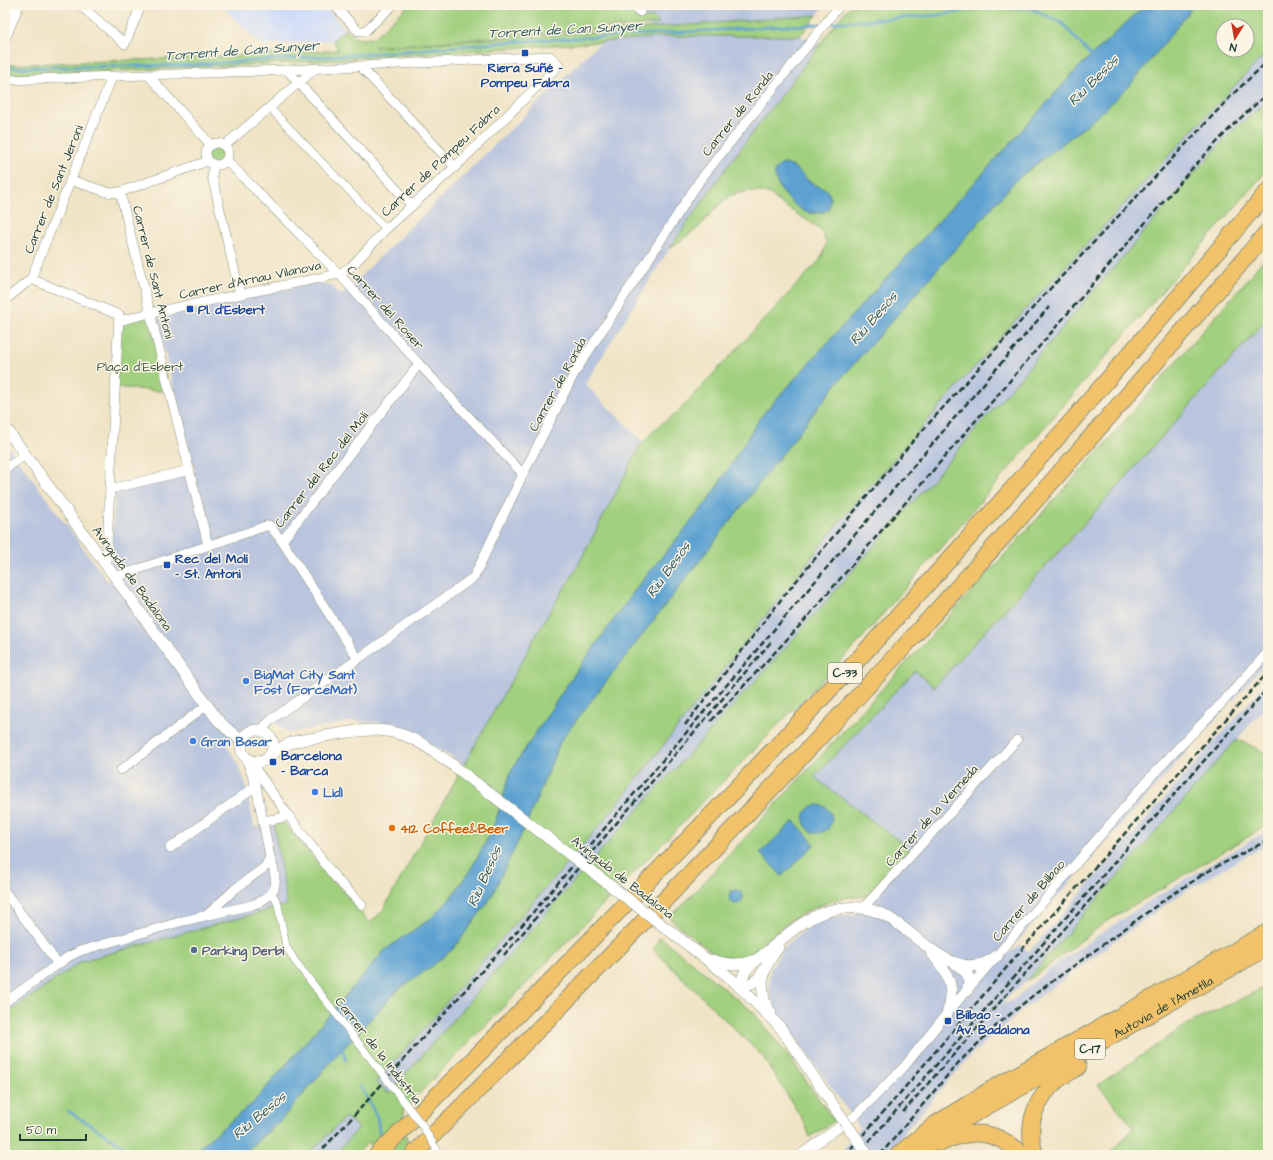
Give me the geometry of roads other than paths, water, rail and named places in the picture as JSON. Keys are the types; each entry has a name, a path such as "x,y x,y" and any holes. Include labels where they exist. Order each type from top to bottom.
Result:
{"highway":[{"name":"C-33","path":"377,1155 642,888 845,673 966,541 1061,433 1165,314 1268,191"},
{"name":"C-33","path":"414,1154 706,858 838,717 982,560 1160,358 1268,231"},
{"name":"C-17","path":"898,1155 936,1124 992,1088 1268,932"},
{"name":"Autovia de l'Ametlla","path":"915,1155 970,1116 1268,948"},
{"path":"1035,1155 1031,1144 1034,1115 1043,1096 1061,1078 1181,1005 1268,948"},
{"path":"915,1155 954,1138 974,1133 996,1136 1010,1144 1023,1155"}],"street":[{"path":"5,38 18,5"},
{"path":"80,5 125,44 141,5"},
{"path":"334,5 358,31 361,32 365,31 393,5"},
{"name":"Carrer de Ronda","path":"260,731 272,719 474,577 522,474 575,372 700,180 839,6"},
{"name":"Carrer de Pompeu Fabra","path":"339,274 351,267 386,229 455,167 559,65 550,56 360,66"},
{"path":"5,80 148,76 360,66 455,167"},
{"path":"224,146 316,68"},
{"path":"287,70 412,206"},
{"path":"148,76 211,145"},
{"name":"Carrer de Sant Jeroni","path":"5,300 31,279 112,77"},
{"path":"269,107 386,229"},
{"path":"70,180 110,193 120,192 211,163 220,165 226,160 227,153 224,146 216,143 211,145 206,152 206,155 211,163 212,176 240,294"},
{"name":"Carrer del Roser","path":"226,160 339,274 419,364 522,474"},
{"name":"Carrer de Sant Antoni","path":"120,192 208,545"},
{"name":"Carrer d'Arnau Vilanova","path":"119,318 339,274"},
{"path":"31,279 119,318 106,565"},
{"name":"Carrer del Rec del Molí","path":"115,577 269,525 282,541 419,364"},
{"name":"Avinguda de Badalona","path":"5,427 217,718 226,728 242,741"},
{"path":"5,470 25,455"},
{"path":"110,489 190,470"},
{"path":"282,541 358,659"},
{"name":"Carrer de Bilbao","path":"800,1155 856,1115 904,1067 970,986 1154,773 1222,703 1268,652"},
{"path":"121,770 208,705"},
{"name":"Avinguda de Badalona","path":"269,756 294,742 359,730 383,730 401,734 420,742 450,763 705,957 741,987 780,1027 868,1155"},
{"path":"5,1002 68,957 80,951 176,923 261,902 272,894 275,879 274,867 270,858 256,786 241,748 242,741 249,733 260,731 265,733 271,739 272,751 258,767 256,786 170,848"},
{"name":"Avinguda de Badalona","path":"271,739 294,742"},
{"name":"Carrer de la Verneda","path":"863,908 1017,740"},
{"path":"246,758 258,767 288,815 335,877 362,905"},
{"path":"263,821 281,818 288,815"},
{"path":"206,916 235,889 265,867 270,858"},
{"path":"235,889 231,902 236,909"},
{"path":"5,892 58,964"},
{"name":"Carrer de la Indústria","path":"272,894 278,905 286,946 295,961 422,1126 440,1155"},
{"path":"794,928 776,950 756,981 750,985 741,987 749,966 794,928 814,916 844,908 863,908 880,913 890,918 927,947 964,966 981,964 992,960 998,955"},
{"path":"927,947 951,980 959,984 970,986 970,979 968,975 954,962"},
{"path":"705,957 722,963 731,964 740,964 756,960"},
{"path":"765,968 762,982 764,1001 780,1027"},
{"path":"947,975 950,982 951,994 951,1001 947,1014"}],"water":[{"name":"Riu Besòs","path":"1143,5 1193,5 1129,86 1099,115 1017,179 837,383 561,740 525,827 490,899 454,948 431,967 398,990 337,1055 280,1121 241,1155 190,1155 253,1103 385,950 430,919 449,900 471,869 489,836 496,820 510,774 514,766 571,679 638,586 708,501 762,415 1078,68 1140,10"},
{"path":"784,164 793,167 815,185 827,190 830,199 828,210 811,213 806,212 787,197 776,181 775,174 777,168"},
{"path":"818,805 824,806 828,809 831,813 831,825 828,829 824,832 818,833 812,832 808,829 805,825 804,819 805,813 808,809 812,806"},
{"path":"794,821 815,844 782,876 760,853"},
{"path":"733,890 739,890 743,894 743,900 739,904 733,904 729,900 729,894"}],"waterway":[{"name":"Torrent de Can Sunyer","path":"828,23 939,15 981,8 1030,8 1062,23 1093,58"},
{"name":"Torrent de Can Sunyer","path":"5,68 187,65 365,54 509,42 821,24"},
{"path":"342,1047 346,1060"},
{"path":"361,1087 377,1117 382,1141"},
{"path":"68,1111 138,1155"}],"railway":[{"path":"685,725 783,597 913,441 1048,291 1233,94 1268,61"},
{"path":"711,721 804,621 1188,173 1233,125 1268,93"},
{"path":"317,1155 350,1120 506,944 1049,307"},
{"path":"504,955 771,642"},
{"path":"845,1155 895,1099 1024,947 1268,672"},
{"path":"857,1155 1268,688"},
{"path":"1199,876 1268,840"},
{"path":"880,1155 958,1063 997,1025 1035,994 1167,898 1204,874"},
{"path":"903,1112 1104,884"}],"place":[{"name":"Riera Suñé - Pompeu Fabra","path":"525,53"},
{"name":"Pl. d'Esbert","path":"190,309"},
{"name":"Rec del Molí - St. Antoni","path":"167,565"},
{"name":"BigMat City Sant Fost (ForceMat)","path":"246,681"},
{"name":"Gran Basar","path":"193,741"},
{"name":"Barcelona - Barca","path":"273,762"},
{"name":"Lidl","path":"315,792"},
{"name":"412 Coffee&Beer","path":"392,828"},
{"name":"Parking Derbi","path":"194,950"},
{"name":"Bilbao - Av. Badalona","path":"948,1021"}],"park label":[{"name":"Plaça d'Esbert","path":"140,366"}]}
